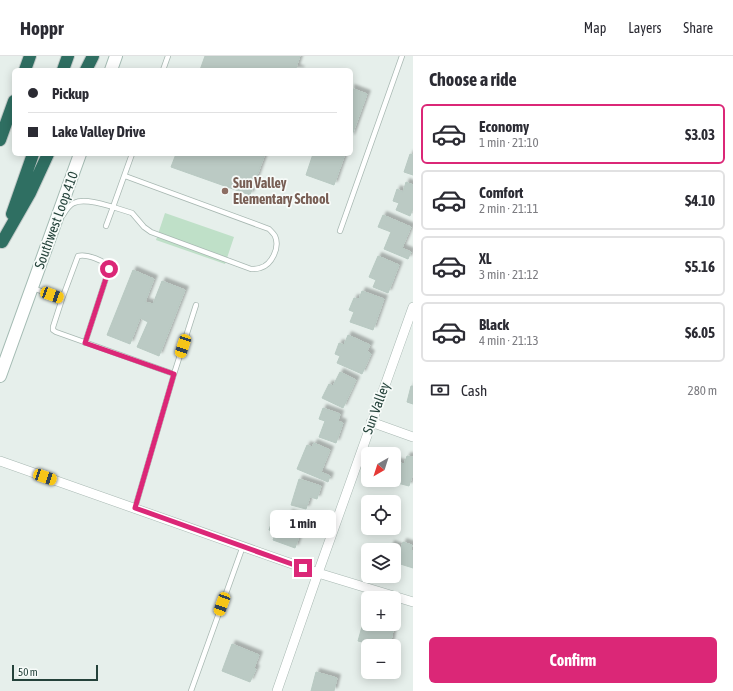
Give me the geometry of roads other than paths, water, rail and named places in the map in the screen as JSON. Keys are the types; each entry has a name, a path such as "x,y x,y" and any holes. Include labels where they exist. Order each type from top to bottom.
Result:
{"highway":[{"path":"26,68 30,56"},
{"path":"64,68 68,56"},
{"path":"87,68 92,56"},
{"path":"0,140 12,107"},
{"path":"1,244 32,156"},
{"path":"1,244 30,193 47,156"}],"main road":[{"path":"112,68 116,56"},
{"name":"Southwest Loop 410","path":"0,376 79,156"}],"street":[{"name":"Sun Valley","path":"277,691 413,307"},
{"path":"371,422 413,437"},
{"path":"0,461 318,573 413,602"}],"lane":[{"path":"164,68 168,56"},
{"path":"340,231 402,56"},
{"path":"106,226 131,156"},
{"path":"54,225 70,206 76,202 91,202 132,213 144,228 151,232 251,269 260,268 267,265 273,257 277,247 275,236 269,229 124,176"},
{"path":"85,343 109,269 105,262 82,255 78,256 62,299 53,330 85,343 174,374"},
{"path":"31,288 62,299"},
{"path":"135,508 174,374 196,305"},
{"path":"191,691 243,546"}],"place":[{"name":"Sun Valley Elementary School","path":"225,191"}]}
